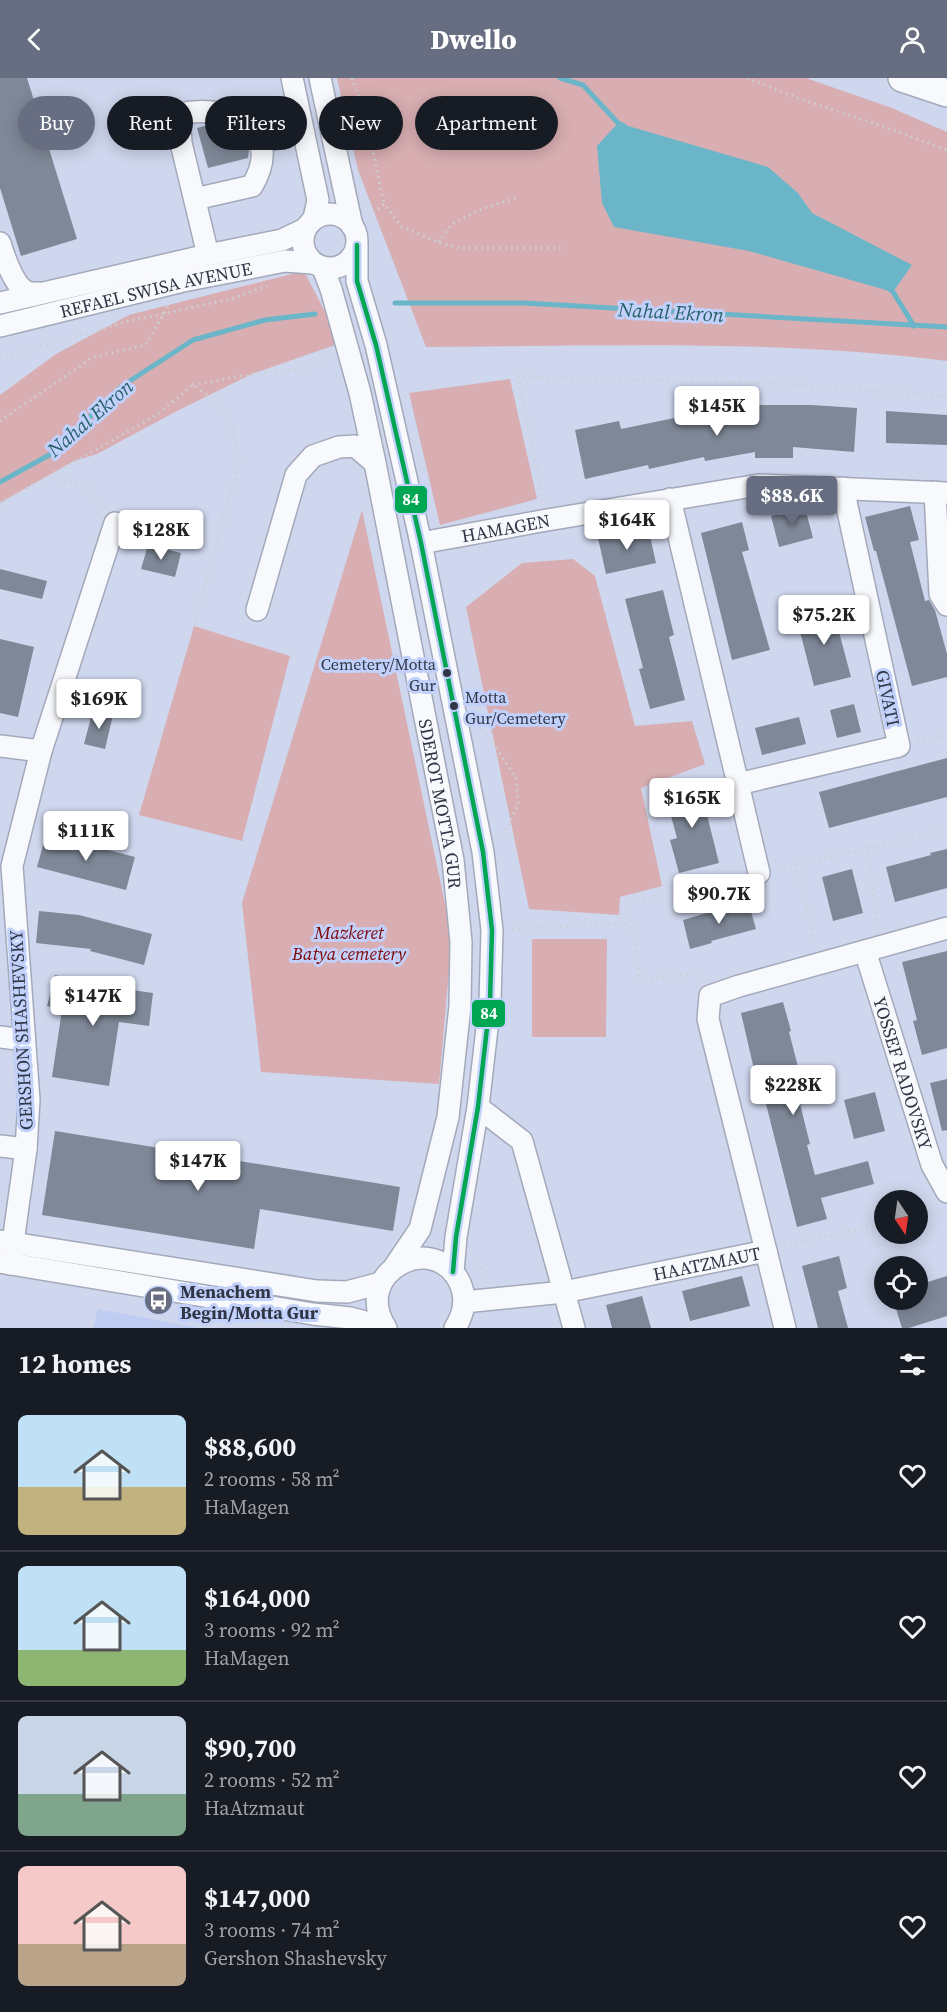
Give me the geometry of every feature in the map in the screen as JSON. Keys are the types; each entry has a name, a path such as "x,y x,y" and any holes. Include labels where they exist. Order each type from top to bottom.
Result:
{"main road":[{"path":"902,78 940,92"}],"street":[{"path":"291,78 318,200 309,224 302,245 304,253 318,265 332,269 341,267 349,261 354,254 355,233 343,217 328,214 309,224"},
{"name":"SDEROT MOTTA GUR","path":"320,78 355,233 357,281 376,345 421,543 483,852 492,930 490,1002 478,1107 456,1237 453,1272"},
{"path":"195,199 252,186 260,173 263,159 261,143 249,125 232,115 193,111 179,114 182,143 195,199 208,255"},
{"name":"REFAEL SWISA AVENUE","path":"0,303 282,240 309,224"},
{"path":"0,290 5,277 2,250"},
{"path":"2,250 17,282 25,291 39,293"},
{"name":"REFAEL SWISA AVENUE","path":"0,326 183,281 285,261 318,265"},
{"name":"SDEROT MOTTA GUR","path":"318,265 331,289 360,393 375,463 453,860 461,942 460,1006 448,1117 420,1229 381,1283"},
{"path":"339,447 355,427 360,393"},
{"path":"257,609 296,475 313,456 339,447 355,446 375,463"},
{"name":"HAMAGEN","path":"421,543 547,519 759,485 941,493"},
{"name":"GIVATI","path":"738,784 899,746 843,488"},
{"path":"941,493 940,594 947,605"},
{"path":"670,499 759,873"},
{"name":"GERSHON SHASHEVSKY","path":"6,1253 26,1149 28,1100 12,866 41,751 115,523"},
{"path":"0,746 41,751"},
{"path":"710,996 947,928"},
{"name":"YOSSEF RADOVSKY","path":"873,949 932,1166 947,1192"},
{"name":"HAATZMAUT","path":"464,1302 564,1292 766,1251 708,1019 710,996"},
{"path":"0,1037 24,1040"},
{"path":"478,1107 522,1141 574,1328"},
{"path":"0,1146 26,1149"},
{"path":"766,1251 786,1328"},
{"path":"6,1253 317,1291 347,1292 381,1283"},
{"path":"6,1253 313,1314 350,1318 386,1328"},
{"path":"395,1266 404,1261 425,1258 453,1272 459,1281 464,1302 463,1311 455,1328"},
{"path":"381,1283 377,1306 386,1328"}],"path":[{"path":"352,78 366,118 384,204 402,227 459,248 561,248"},
{"path":"747,78 947,150"},
{"path":"438,242 452,224 479,210 516,198"},
{"path":"355,233 384,204"},
{"path":"0,421 93,357 146,345 183,281"},
{"path":"0,358 124,322 231,299 274,283"},
{"path":"0,503 155,416 193,385 271,371 301,369 329,359 338,352"},
{"path":"547,519 518,377 769,383 947,396"},
{"path":"193,385 215,400 232,426 239,461 194,626"},
{"path":"50,476 87,488 115,523"},
{"path":"899,746 947,735"},
{"path":"710,996 699,972 640,981 628,902 947,830"},
{"path":"867,847 873,949"},
{"path":"796,864 820,963"},
{"path":"492,930 631,923"},
{"path":"928,1214 947,1209"},
{"path":"766,1251 874,1226"}],"shaded area":[{"path":"618,123 768,167 798,193 812,213 912,265 893,292 749,251 614,227 602,203 597,146"},
{"path":"98,1309 199,1328 93,1328"}],"green space":[{"path":"337,78 806,78 892,108 947,132 947,361 817,349 687,345 426,347 358,170 353,150 403,150 403,96 341,96"},
{"path":"304,271 332,325 338,344 252,374 97,454 74,461 0,503 0,395 56,354 129,315"},
{"path":"510,379 537,499 440,525 409,393"},
{"name":"Mazkeret Batya cemetery","path":"362,510 452,937 439,1084 261,1072 242,903"},
{"path":"573,559 595,576 635,726 692,721 705,764 641,788 662,886 620,897 619,915 529,909 466,607 522,563"},
{"path":"194,626 290,656 242,841 139,815"},
{"path":"532,939 607,939 606,1037 532,1037"}],"building":[{"path":"0,78 27,78 33,96 18,96 18,150 49,150 77,239 21,256 0,188"},
{"path":"205,126 205,150 249,150 248,158 208,168 197,128"},
{"path":"737,405 812,405 857,408 854,452 793,447 793,458 755,458 755,452 705,461 704,457 649,469 648,465 585,479 575,430 619,421 621,429"},
{"path":"886,411 947,415 947,445 886,443"},
{"path":"910,506 919,540 910,542 925,601 929,600 935,610 947,654 947,677 912,686 865,517"},
{"path":"805,508 813,538 779,547 771,516"},
{"path":"742,522 749,550 742,552 770,650 732,660 701,533"},
{"path":"648,527 656,563 606,574 598,538"},
{"path":"148,545 181,553 175,577 141,569"},
{"path":"0,569 47,581 42,599 0,589"},
{"path":"663,590 674,635 669,637 685,700 650,709 639,669 643,668 625,599"},
{"path":"836,606 843,631 839,632 851,677 814,686 796,616"},
{"path":"0,639 34,647 18,717 0,713"},
{"path":"854,704 861,732 837,738 830,710"},
{"path":"93,710 113,715 105,749 84,744"},
{"path":"799,717 806,744 762,755 755,728"},
{"path":"947,758 947,797 829,828 819,792"},
{"path":"702,784 719,863 679,873 670,840 677,838 665,794"},
{"path":"46,834 135,857 126,890 37,867"},
{"path":"947,849 947,888 895,902 886,867"},
{"path":"852,869 863,913 833,921 822,877"},
{"path":"748,901 756,929 690,949 683,920"},
{"path":"39,911 79,915 152,934 144,965 90,951 91,949 36,943"},
{"path":"947,951 947,1048 922,1055 913,1021 917,1020 902,962"},
{"path":"55,975 111,989 111,987 153,993 149,1026 119,1022 109,1086 52,1077 62,1010 47,1006"},
{"path":"783,1002 804,1090 797,1092 815,1175 868,1161 874,1184 821,1198 827,1219 797,1227 741,1013"},
{"path":"947,1079 947,1130 942,1131 930,1083"},
{"path":"875,1092 885,1131 854,1139 844,1100"},
{"path":"55,1131 400,1187 393,1231 260,1209 254,1249 42,1215"},
{"path":"839,1256 847,1288 838,1291 848,1328 818,1328 802,1266"},
{"path":"742,1276 750,1306 690,1321 682,1291"},
{"path":"947,1276 947,1316 909,1328 902,1328 896,1310 928,1310 928,1282"},
{"path":"642,1296 651,1328 612,1328 606,1305"}],"waterway":[{"path":"560,78 583,85 618,123 624,126"},
{"path":"889,289 914,326"},
{"name":"Nahal Ekron","path":"395,303 524,303 947,327"},
{"name":"Nahal Ekron","path":"0,482 51,454 122,386 193,340 265,320 315,314"}],"transit line":[{"name":"84","path":"357,245 357,281 376,345 421,543 483,852 492,930 490,1002 478,1107 456,1237 453,1272"}],"place":[{"name":"Cemetery/Motta Gur","path":"447,673"},
{"name":"Motta Gur/Cemetery","path":"454,706"},
{"name":"Menachem Begin/Motta Gur","path":"159,1301"}]}
